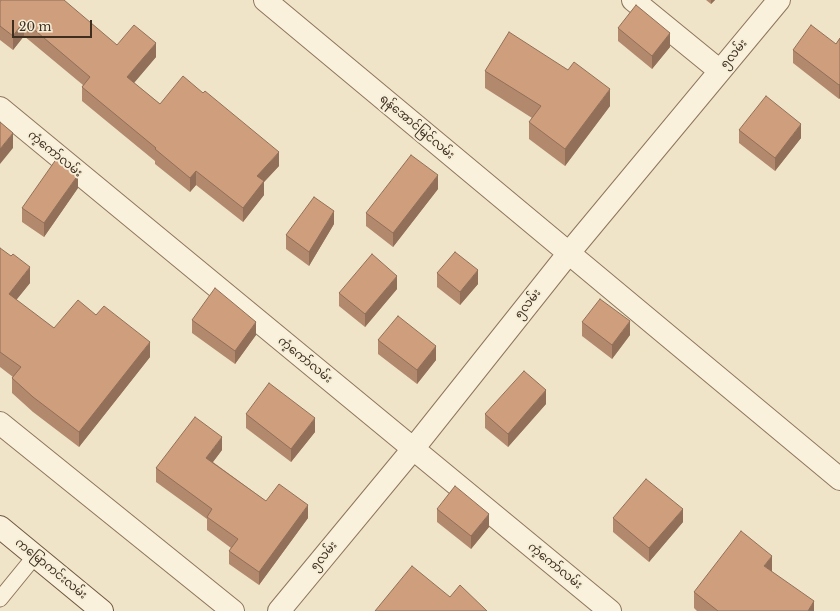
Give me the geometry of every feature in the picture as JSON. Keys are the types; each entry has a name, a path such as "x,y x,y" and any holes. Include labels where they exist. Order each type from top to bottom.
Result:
{"street":[{"name":"ရန်အောင်မြင်လမ်း","path":"265,0 568,254 840,479"},
{"path":"633,0 720,71"},
{"name":"၅လမ်း","path":"279,611 413,449 568,254 779,0"},
{"name":"ကံ့ကော်လမ်း","path":"0,108 610,611"},
{"path":"0,423 233,611"},
{"name":"ကမြောကင်းလမ်း","path":"0,528 102,611"}],"lane":[{"path":"0,599 35,556"}],"building":[{"path":"1,0 64,0 117,45 134,25 156,43 127,77 160,104 183,76 203,93 205,91 279,152 257,176 264,181 243,208 196,171 190,178 82,87 90,77 24,21 13,36 0,26"},
{"path":"636,5 670,33 652,56 618,28"},
{"path":"811,25 836,44 840,38 839,85 793,50"},
{"path":"509,32 568,70 574,62 610,89 565,149 529,122 541,106 485,71"},
{"path":"766,96 801,124 775,158 739,130"},
{"path":"0,122 13,133 0,149"},
{"path":"411,155 438,175 393,233 366,213"},
{"path":"57,158 78,175 44,223 22,208"},
{"path":"314,197 334,211 309,252 286,235"},
{"path":"0,248 11,256 13,254 30,267 9,294 54,328 78,300 96,315 104,306 150,342 79,432 33,397 12,378 21,367 0,352"},
{"path":"455,252 478,270 460,292 437,273"},
{"path":"372,254 397,276 365,314 339,293"},
{"path":"215,288 256,322 235,351 192,320"},
{"path":"600,299 630,321 612,345 582,322"},
{"path":"398,316 436,346 417,370 378,340"},
{"path":"524,371 546,390 508,434 485,414"},
{"path":"269,383 315,418 291,449 246,414"},
{"path":"195,417 222,437 206,458 266,501 279,484 308,505 259,572 229,551 238,539 207,517 212,509 156,468"},
{"path":"646,479 683,509 649,548 613,518"},
{"path":"455,486 489,514 471,536 437,509"},
{"path":"741,531 772,556 764,566 814,601 808,611 718,611 694,592"},
{"path":"412,566 450,597 460,585 487,611 375,611"}]}
